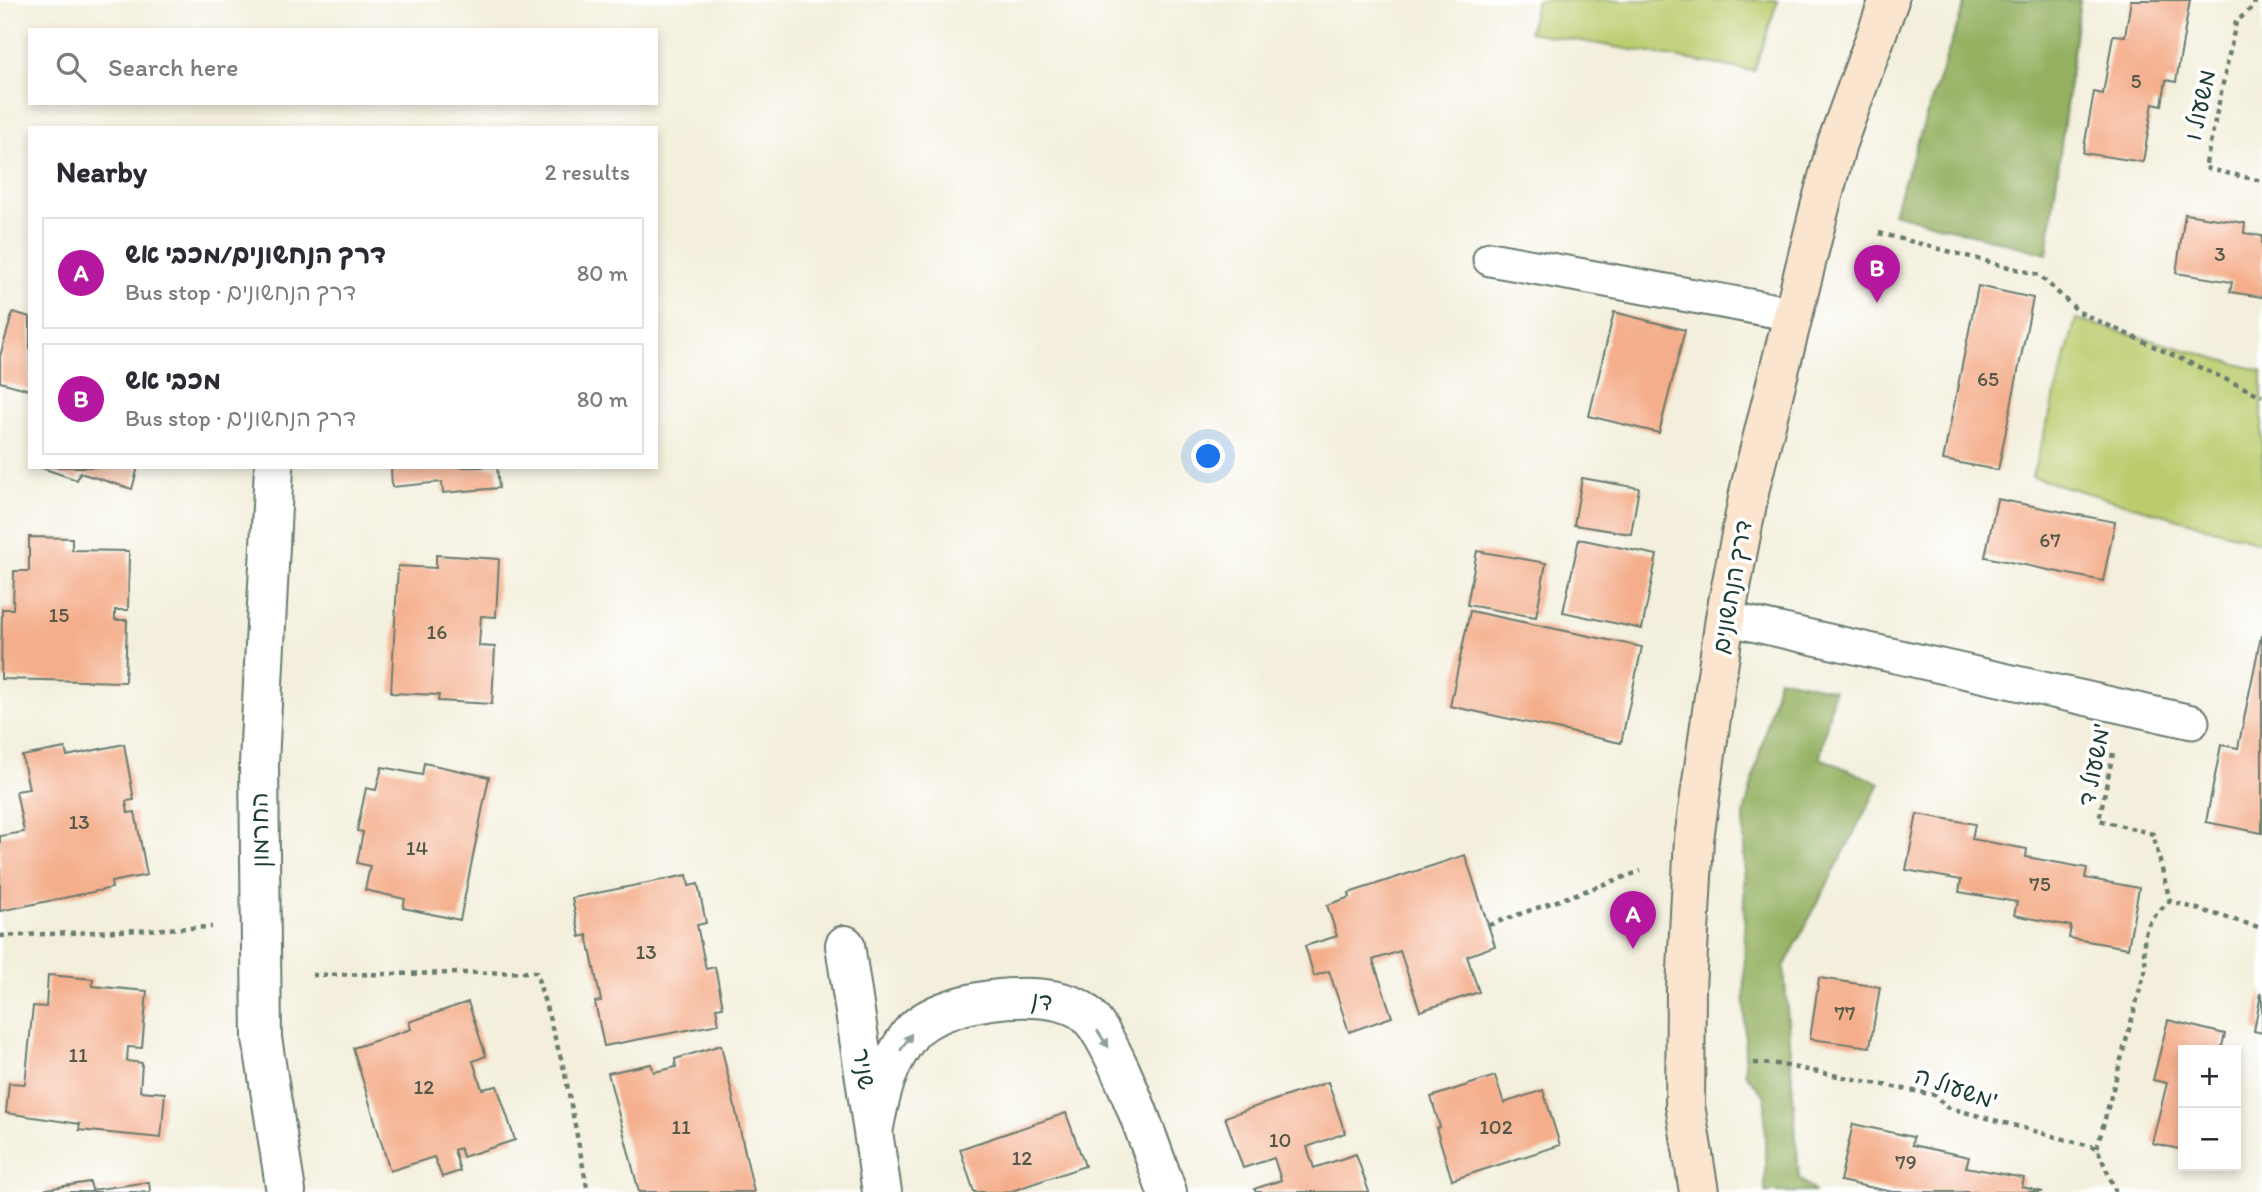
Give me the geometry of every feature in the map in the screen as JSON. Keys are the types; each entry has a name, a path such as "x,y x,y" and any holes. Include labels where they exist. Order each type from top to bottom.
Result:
{"street":[{"name":"דרך הנחשונים","path":"1699,1192 1685,1105 1686,988 1693,839 1725,618 1749,488 1837,143 1889,0"},
{"name":"החרמון","path":"274,469 259,763 262,1038 286,1192"},
{"name":"שניר","path":"845,945 882,1192"},
{"name":"דן","path":"874,1128 884,1076 912,1032 940,1012 1014,997 1049,999 1082,1010 1107,1044 1130,1091 1167,1192"}],"lane":[{"path":"1490,259 1793,314"},
{"path":"1725,618 2192,722"}],"path":[{"name":"משעול ו","path":"2255,0 2254,6 2236,22 2205,168 2262,181"},
{"path":"1879,233 2039,275 2079,312 2262,396"},
{"name":"משעול ד'","path":"2123,708 2099,820 2153,834 2170,901"},
{"path":"1489,925 1652,867"},
{"path":"2116,1192 2097,1147 2146,967 2142,943 2150,918 2170,901 2262,928"},
{"path":"0,936 261,924"},
{"path":"262,976 536,972 564,1069 589,1192"},
{"name":"משעול ה'","path":"1754,1063 1777,1064 1935,1095 1946,1107 2097,1147"}],"green space":[{"path":"1537,0 1778,0 1754,71 1529,32"},
{"path":"1966,0 2080,0 2047,254 1893,213"},
{"path":"2076,319 2262,371 2262,543 2032,477"},
{"path":"1779,678 1834,690 1820,758 1880,783 1784,967 1799,1178 1815,1192 1765,1192 1765,1096 1745,1073 1744,814"}],"building":[{"path":"2131,0 2190,0 2176,82 2166,80 2162,105 2153,103 2143,162 2083,153 2094,92 2103,94 2113,35 2125,36"},
{"path":"2185,214 2245,223 2244,233 2262,236 2262,297 2230,292 2232,282 2176,273"},
{"path":"1978,286 2033,298 1998,470 1943,460"},
{"path":"13,312 28,316 28,389 0,382 0,356"},
{"path":"1614,312 1685,330 1659,433 1589,416"},
{"path":"45,469 137,469 132,489 80,473 77,480"},
{"path":"391,469 497,469 499,488 443,493 442,482 392,487"},
{"path":"1582,478 1639,488 1631,534 1574,525"},
{"path":"1997,499 2115,522 2103,581 1985,557"},
{"path":"29,537 72,538 72,550 129,551 128,610 115,610 115,620 127,620 125,682 1,679 2,609 13,609 14,571 29,571"},
{"path":"1579,539 1657,555 1642,629 1563,612"},
{"path":"1477,551 1546,563 1536,617 1467,605"},
{"path":"436,555 499,559 496,617 481,616 479,646 495,647 492,704 438,701 439,695 391,693 398,566 436,568"},
{"path":"1470,611 1642,647 1621,743 1450,706"},
{"path":"2261,636 2262,833 2206,822 2221,745 2238,748"},
{"path":"124,744 134,800 126,801 128,813 135,812 147,875 111,882 112,888 0,911 0,836 24,832 16,791 29,789 22,756 65,748 67,756"},
{"path":"424,763 489,777 460,920 403,908 405,899 365,890 370,866 357,863 363,832 357,831 366,788 376,790 382,767 422,775"},
{"path":"1917,814 1975,824 1972,839 2027,849 2026,857 2087,868 2085,878 2139,888 2128,948 2069,938 2071,926 2014,915 2017,902 1959,892 1961,880 1906,870"},
{"path":"1465,855 1495,946 1467,956 1479,992 1420,1011 1400,951 1373,960 1392,1017 1349,1032 1329,971 1314,976 1305,946 1337,936 1327,905 1350,897 1349,893"},
{"path":"687,875 689,886 698,884 706,923 697,925 706,969 715,967 723,1007 716,1008 719,1024 604,1046 595,1002 601,1001 587,935 580,937 572,898"},
{"path":"48,975 93,979 92,986 147,991 142,1048 128,1047 127,1061 142,1063 140,1091 165,1093 161,1138 79,1130 80,1124 6,1113 9,1083 25,1084 33,1006 46,1007"},
{"path":"1819,978 1880,987 1870,1047 1810,1039"},
{"path":"2262,994 2262,1033 2254,1031"},
{"path":"468,1002 486,1056 473,1061 482,1089 497,1086 515,1140 463,1157 460,1148 454,1150 460,1171 442,1177 434,1157 390,1171 353,1048 411,1029 409,1022"},
{"path":"2168,1020 2225,1034 2222,1045 2178,1045 2178,1149 2152,1143 2167,1083 2153,1080"},
{"path":"721,1045 754,1192 639,1192 608,1073 651,1064 654,1072 676,1067 675,1059"},
{"path":"1495,1076 1504,1103 1543,1090 1560,1145 1452,1180 1436,1128 1440,1127 1431,1097"},
{"path":"1328,1082 1345,1133 1307,1147 1314,1168 1356,1154 1369,1192 1256,1192 1254,1189 1281,1180 1274,1158 1243,1168 1225,1117"},
{"path":"1066,1113 1085,1166 1009,1192 974,1192 960,1149"},
{"path":"1853,1124 1913,1137 1912,1145 1969,1157 1966,1167 2024,1178 2022,1187 2043,1192 1893,1192 1840,1181"},
{"path":"90,1182 92,1190 149,1182 150,1192 47,1192 46,1189"}],"place":[{"name":"מכבי אש","path":"1877,303"},
{"name":"דרך הנחשונים/מכבי אש","path":"1633,949"}]}
